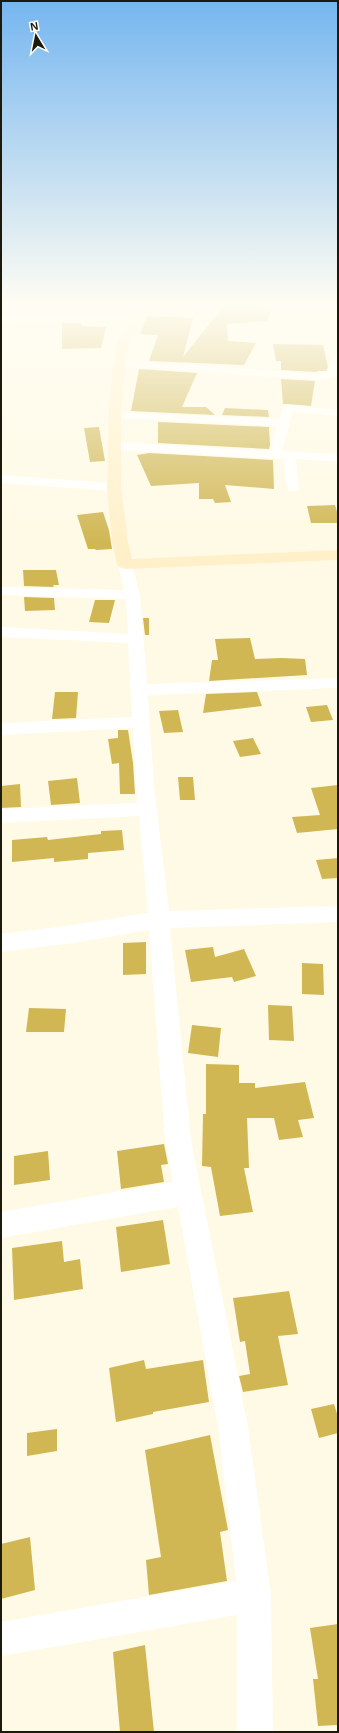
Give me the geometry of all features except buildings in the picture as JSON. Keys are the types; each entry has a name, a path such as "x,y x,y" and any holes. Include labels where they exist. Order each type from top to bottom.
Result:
{"street":[{"path":"117,383 115,415 114,487 120,542 133,595 147,809 159,920 178,1140 233,1427 254,1595 255,1732"},
{"path":"275,455 288,408 338,412"},
{"path":"115,415 284,422"},
{"path":"115,446 338,458"},
{"path":"289,456 293,488"},
{"path":"1,479 114,487"},
{"path":"125,564 338,555"},
{"path":"1,591 133,595"},
{"path":"1,632 136,639"},
{"path":"139,690 338,683"},
{"path":"1,729 141,722"},
{"path":"1,816 147,809"},
{"path":"1,942 73,934 159,920 338,914"},
{"path":"1,1225 188,1192"},
{"path":"1,1639 254,1595"}]}
